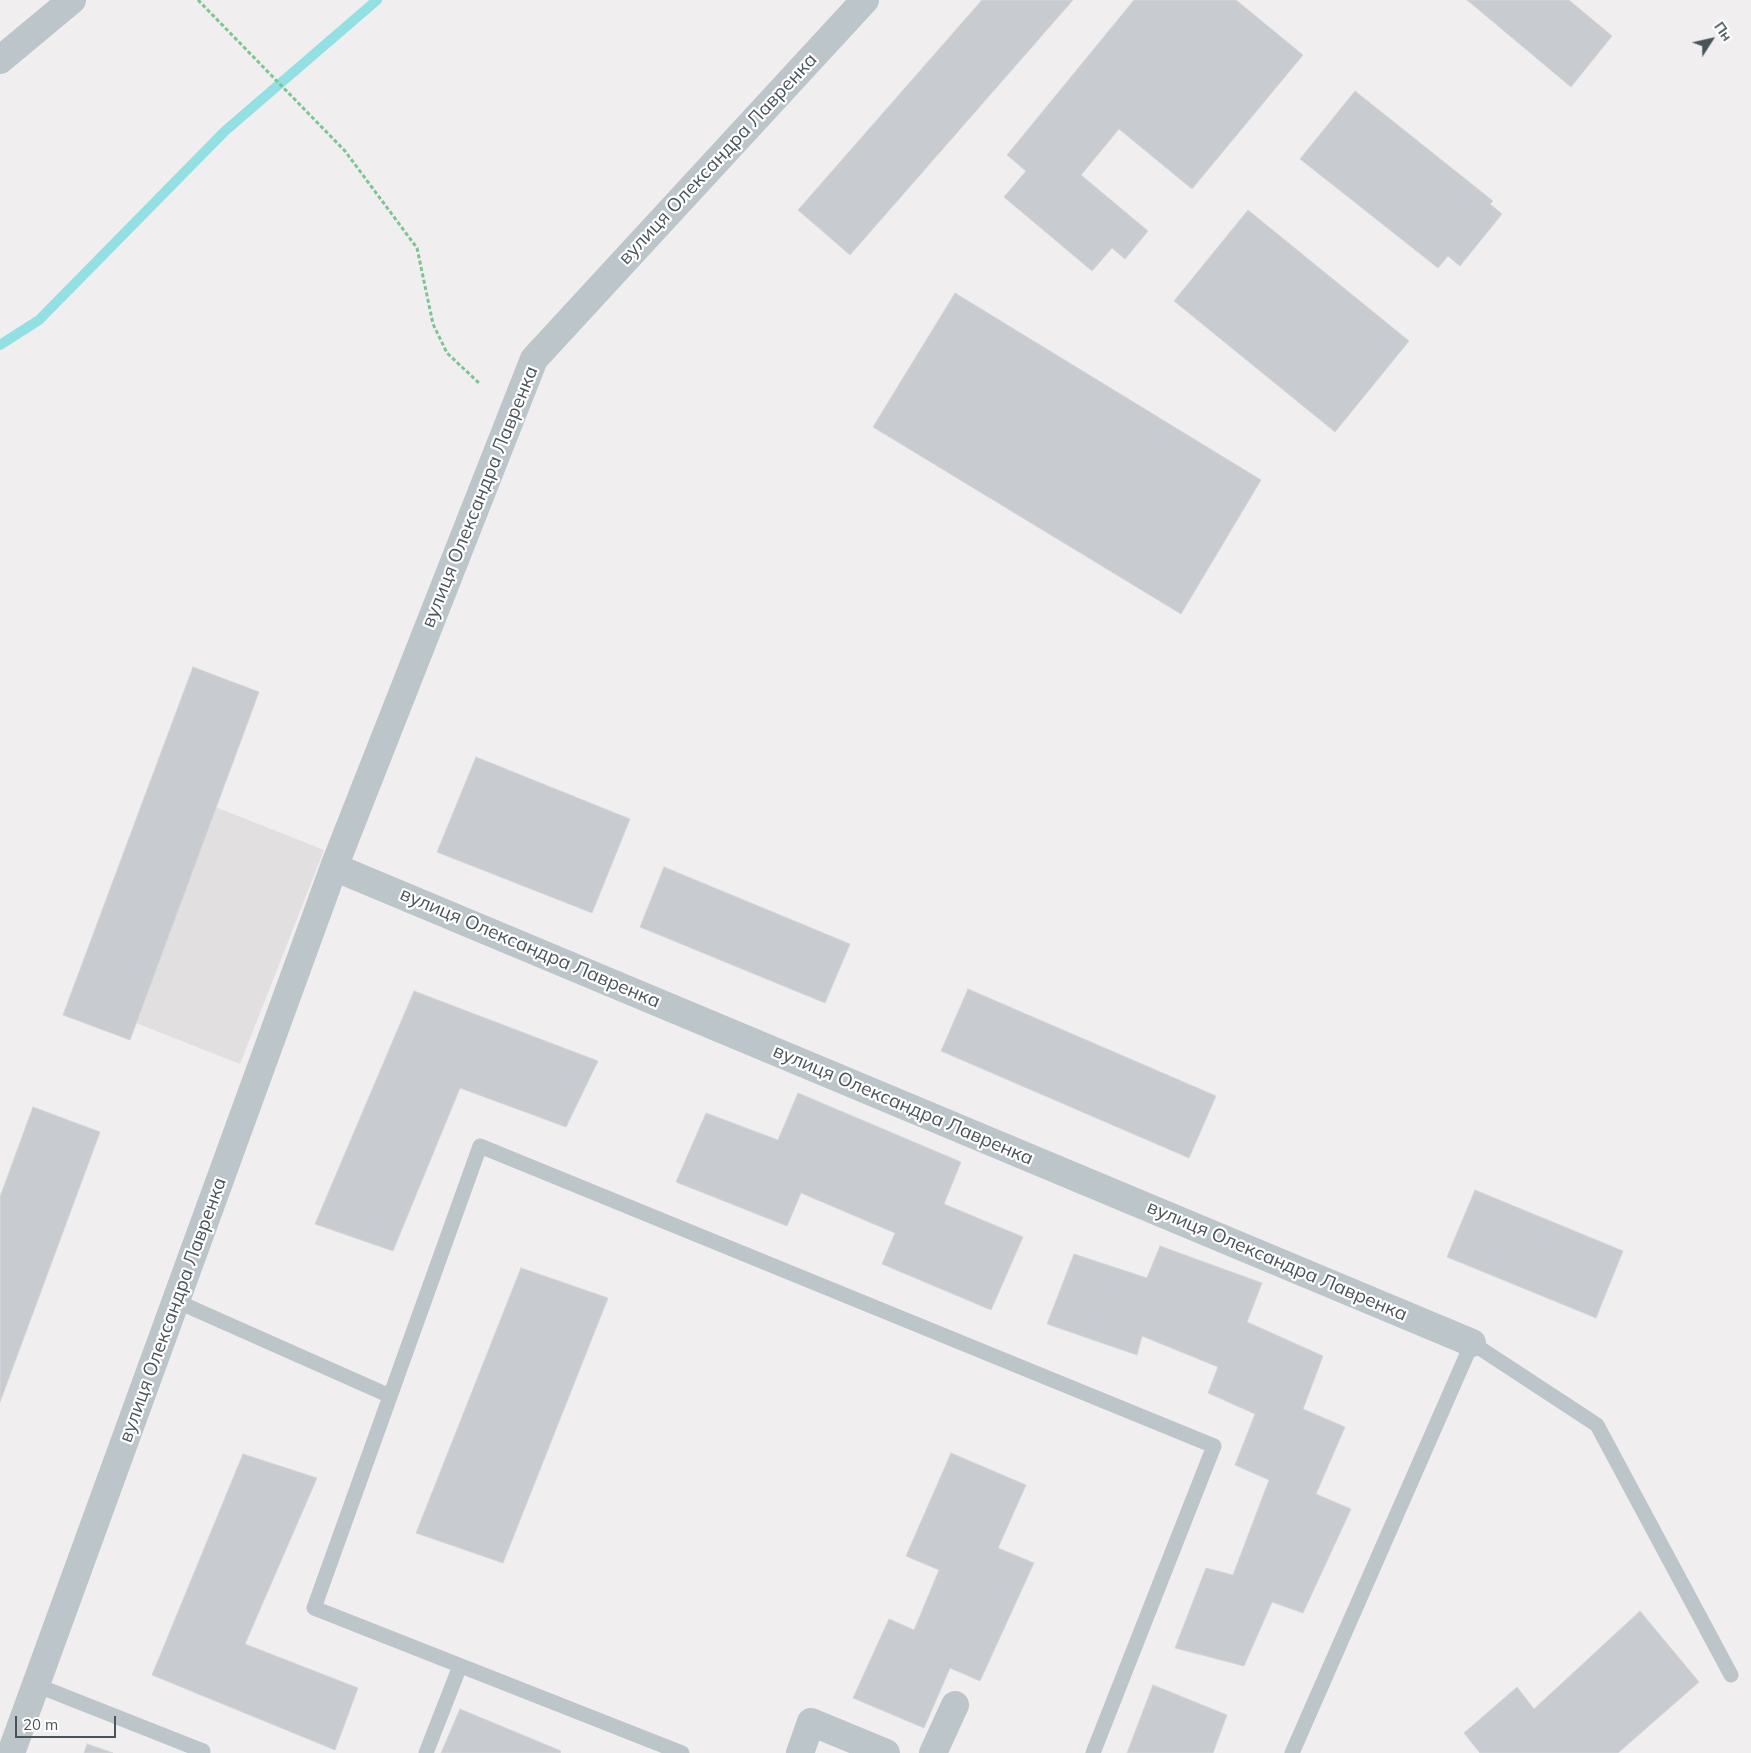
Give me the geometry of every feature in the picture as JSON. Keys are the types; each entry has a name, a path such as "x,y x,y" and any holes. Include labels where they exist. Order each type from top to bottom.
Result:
{"street":[{"path":"0,60 72,0"},
{"name":"вулиця Олександра Лавренка","path":"11,1753 334,867 534,359 865,0"},
{"name":"вулиця Олександра Лавренка","path":"334,867 1472,1343"},
{"path":"933,1753 955,1705"},
{"path":"800,1753 811,1722 886,1753"}],"lane":[{"path":"682,1753 314,1608 480,1146 1214,1446 1093,1753"},
{"path":"176,1301 390,1396"},
{"path":"1292,1753 1472,1343 1597,1426 1731,1675"},
{"path":"426,1753 460,1666"},
{"path":"36,1685 203,1751 202,1753"}],"path":[{"path":"198,0 345,151 417,248 433,324 447,353 479,383"}],"shaded area":[{"path":"150,781 324,850 240,1064 70,997"}],"building":[{"path":"982,0 1073,0 850,255 798,210"},
{"path":"1134,0 1236,0 1303,55 1192,189 1119,129 1081,175 1148,231 1125,259 1112,248 1092,271 1004,197 1026,171 1007,155"},
{"path":"1467,0 1569,0 1612,36 1571,87"},
{"path":"1355,91 1493,201 1490,204 1502,214 1460,266 1448,256 1438,268 1300,159"},
{"path":"1248,210 1409,341 1335,432 1174,301"},
{"path":"955,293 1261,480 1181,614 873,427"},
{"path":"193,667 259,692 130,1040 63,1015"},
{"path":"476,757 630,819 592,913 437,852"},
{"path":"664,867 850,944 825,1003 640,927"},
{"path":"968,989 1216,1096 1189,1158 941,1051"},
{"path":"414,991 598,1061 566,1127 460,1088 393,1251 315,1224"},
{"path":"798,1093 961,1162 944,1204 1023,1237 991,1310 882,1264 895,1233 801,1193 787,1226 676,1182 706,1113 778,1140"},
{"path":"33,1107 100,1132 0,1402 0,1197"},
{"path":"1475,1190 1623,1251 1596,1318 1447,1257"},
{"path":"1160,1246 1262,1283 1247,1322 1323,1356 1303,1409 1345,1427 1316,1494 1351,1509 1303,1613 1272,1602 1244,1666 1175,1648 1206,1568 1233,1575 1269,1480 1235,1465 1255,1414 1208,1393 1218,1367 1142,1336 1137,1355 1047,1324 1074,1254 1147,1278"},
{"path":"521,1268 608,1298 503,1563 416,1533"},
{"path":"951,1453 1026,1485 998,1548 1034,1563 980,1681 950,1668 924,1728 853,1698 889,1619 914,1630 939,1570 906,1556"},
{"path":"243,1454 317,1478 245,1644 358,1688 335,1750 152,1675"},
{"path":"1640,1611 1699,1682 1618,1753 1480,1753 1464,1733 1517,1687 1534,1709"},
{"path":"1153,1685 1227,1715 1213,1753 1127,1753"},
{"path":"460,1709 561,1751 560,1753 441,1753"},
{"path":"87,1744 113,1753 84,1753"}],"waterway":[{"path":"0,345 39,320 225,131 377,0"}]}
